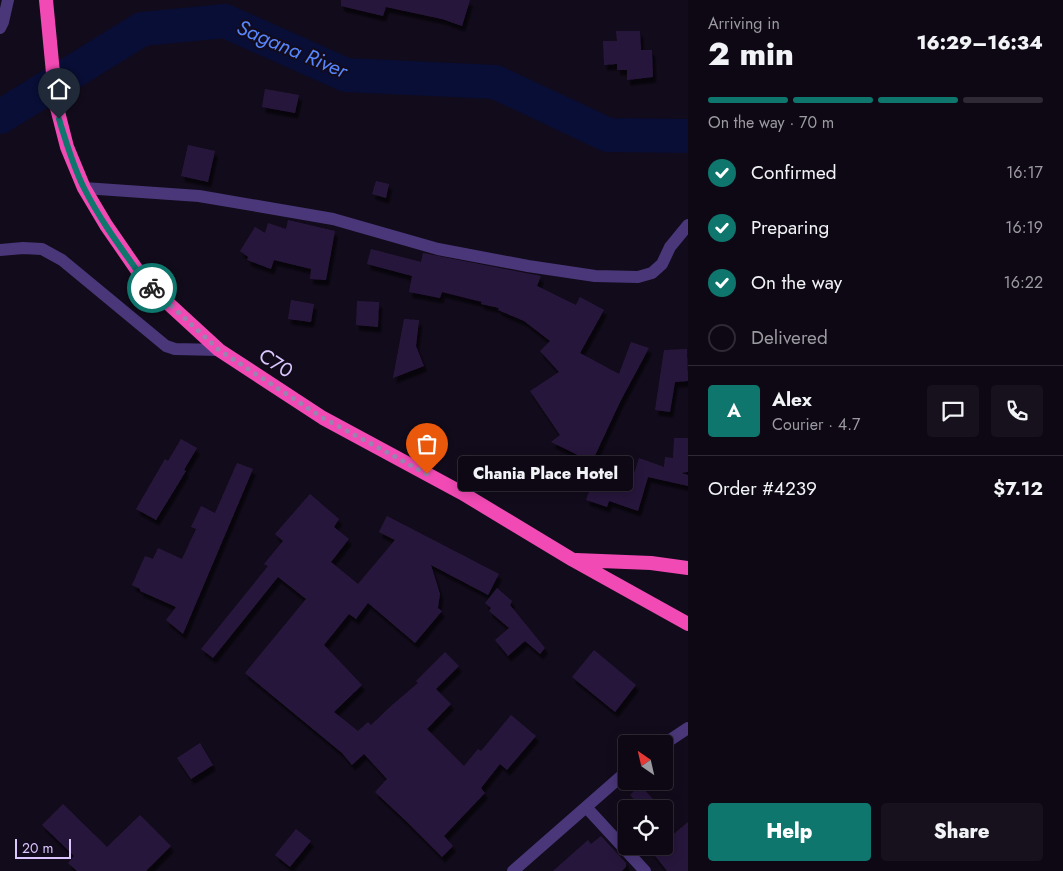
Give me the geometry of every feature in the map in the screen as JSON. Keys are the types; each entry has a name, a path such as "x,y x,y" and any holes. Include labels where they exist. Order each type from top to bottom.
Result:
{"highway":[{"name":"C70","path":"46,0 56,104 67,147 84,188 106,225 146,283 219,350 323,418 462,493 573,560 688,624"},
{"path":"573,560 651,563 688,568"}],"street":[{"path":"0,28 8,0"},
{"path":"84,188 199,196 333,219 438,249 528,266 595,276 638,277 652,273 662,264 670,247 688,226"},
{"path":"0,250 42,249 62,260 166,346 175,349 219,350"},
{"path":"673,738 688,728"},
{"path":"513,871 618,779"},
{"path":"586,807 645,871"}],"building":[{"path":"341,0 470,0 462,26 442,19 386,7 383,16 341,6"},
{"path":"616,31 640,31 641,50 652,50 653,77 627,80 627,70 617,70 617,64 604,65 603,41 617,41"},
{"path":"265,89 299,95 295,113 262,107"},
{"path":"188,145 215,151 208,182 181,176"},
{"path":"376,181 389,184 386,198 372,194"},
{"path":"288,220 335,231 326,280 310,279 311,269 274,260 271,269 247,260 248,257 240,251 255,227 265,233 268,223 286,229"},
{"path":"371,249 421,262 423,253 541,276 537,286 576,305 580,297 604,310 580,353 619,374 631,342 649,348 620,402 592,462 551,442 560,435 530,391 559,372 540,351 550,341 524,321 498,310 499,308 481,304 482,302 442,292 440,298 409,292 412,276 367,264"},
{"path":"291,300 314,304 311,322 288,319"},
{"path":"357,301 379,302 378,327 356,325"},
{"path":"404,319 419,320 416,346 424,366 393,378"},
{"path":"687,349 688,381 675,382 670,412 655,410 664,350"},
{"path":"674,438 688,438 688,472 681,473 688,475 688,486 648,477 638,511 609,501 607,507 586,500 593,481 628,492 639,458 664,467 665,457 673,458"},
{"path":"181,439 197,448 184,470 186,471 156,520 136,509 165,459 168,461"},
{"path":"237,463 253,469 183,634 166,620 176,607 140,591 140,589 132,585 145,556 153,559 158,548 182,559 196,529 191,527 201,506 215,513"},
{"path":"310,494 339,519 334,527 349,539 331,562 358,584 395,540 379,532 387,516 499,574 488,595 431,565 440,594 438,608 442,611 415,643 368,603 356,619 349,614 324,645 362,685 334,712 358,731 368,722 371,725 418,683 416,681 445,652 459,666 436,689 451,704 427,729 464,766 478,749 481,751 511,715 536,736 507,770 500,764 481,788 485,793 444,836 453,846 442,857 375,792 387,779 364,754 352,765 342,753 245,673 306,599 278,577 213,658 201,649 268,566 264,564 283,541 275,534"},
{"path":"497,588 512,601 510,605 545,648 540,654 525,641 508,656 495,640 509,628 489,611 491,608 485,603"},
{"path":"594,650 636,685 615,712 572,677"},
{"path":"200,743 213,765 191,779 177,758"},
{"path":"635,790 645,790 654,800 635,800 630,795"},
{"path":"63,804 107,847 140,815 171,846 146,871 77,871 68,863 74,856 42,825"},
{"path":"688,822 688,871 667,871 654,855 673,855 673,834"},
{"path":"296,829 311,841 290,867 275,855"},
{"path":"601,836 626,863 626,867 622,871 553,871 588,840 591,844"}],"waterway":[{"name":"Sagana River","path":"0,117 142,29 225,21 346,75 495,82 608,135 688,136"}],"way so far":[{"path":"152,288 219,350 323,418 427,474"}],"place":[{"name":"Chania Place Hotel","path":"427,474"}],"route":[{"path":"59,119 67,147 84,188 106,225 146,283 152,288"}]}
